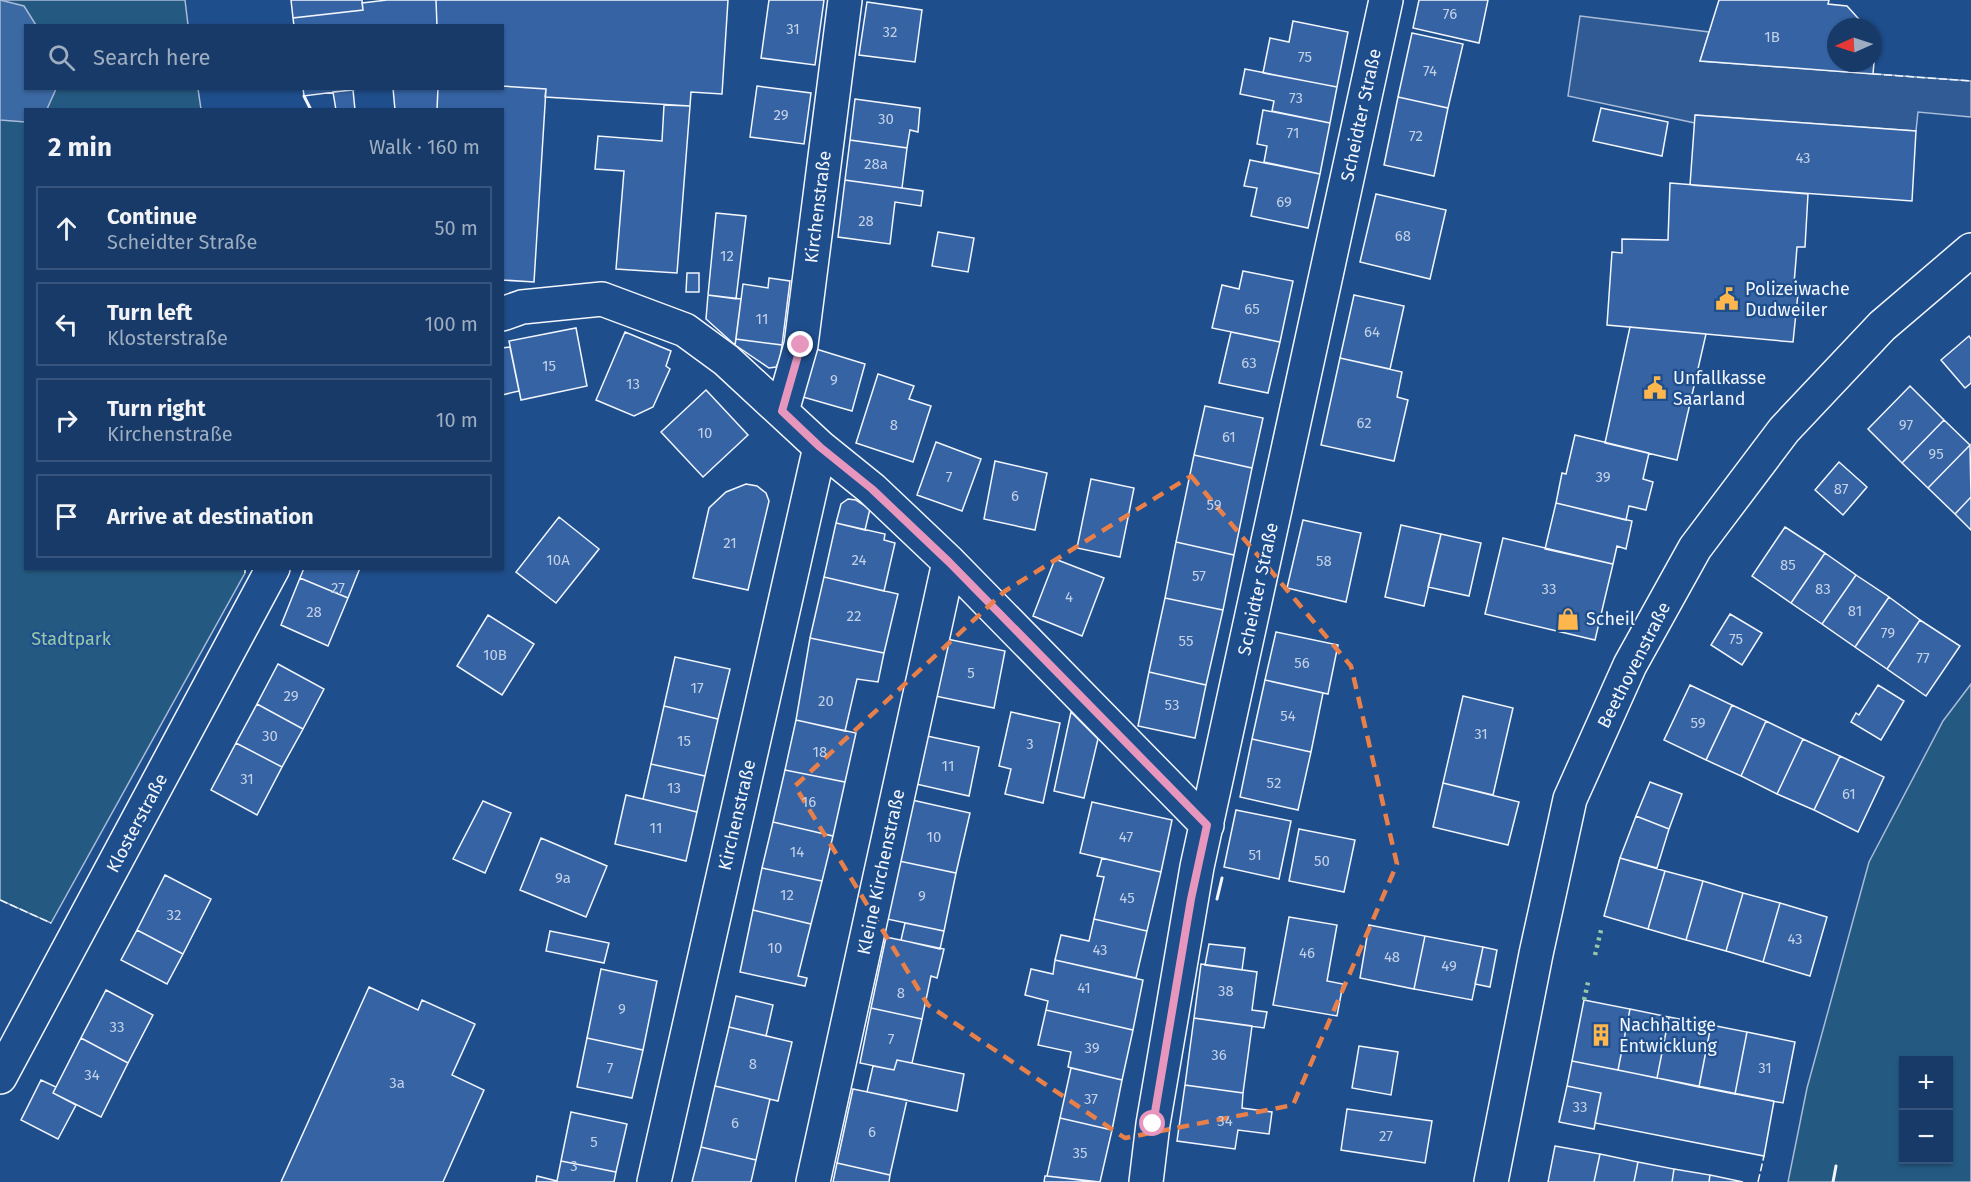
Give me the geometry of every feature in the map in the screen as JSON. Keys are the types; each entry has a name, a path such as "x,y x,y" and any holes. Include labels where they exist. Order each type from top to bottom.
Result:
{"street":[{"name":"Kirchenstraße","path":"782,411 801,345 845,0"},
{"name":"Scheidter Straße","path":"1146,1182 1156,1101 1191,899 1386,0"},
{"name":"Beethovenstraße","path":"1491,1182 1536,954 1570,799 1630,665 1695,548 1784,430 1882,326 1971,250"},
{"path":"504,313 522,307 602,299 685,330 726,360 820,447 872,489 949,562 1207,825"},
{"name":"Kirchenstraße","path":"654,1182 820,447"},
{"name":"Kleine Kirchenstraße","path":"813,1182 949,562"},
{"name":"Klosterstraße","path":"0,1077 272,570"}],"highlighted area":[{"path":"1191,476 1351,666 1397,864 1293,1105 1125,1138 928,1005 795,786 1005,591"}],"green space":[{"name":"Stadtpark","path":"0,0 185,0 188,24 24,24 24,90 198,90 201,108 24,108 24,570 245,570 245,573 51,923 0,900"},
{"path":"1971,684 1971,1182 1788,1182 1807,1088 1869,862 1943,721"}],"shaded area":[{"path":"0,0 24,6 35,24 24,24 24,90 56,90 47,108 24,108 24,122 0,120"},
{"path":"1580,16 1709,32 1700,61 1971,81 1971,117 1918,112 1916,131 1696,115 1695,123 1568,96"}],"building":[{"path":"291,0 362,0 363,10 293,18"},
{"path":"387,0 436,0 437,24 294,24 293,18 363,10 362,3"},
{"path":"436,0 728,0 722,94 691,92 690,106 545,97 546,89 504,86 504,24 437,24"},
{"path":"769,0 824,0 815,65 761,58"},
{"path":"1419,0 1488,0 1479,43 1413,28"},
{"path":"1719,0 1829,0 1828,4 1847,6 1858,18 1827,18 1827,71 1700,61"},
{"path":"867,2 922,10 915,62 859,55"},
{"path":"1293,21 1348,32 1337,87 1263,73 1270,38 1289,42"},
{"path":"1412,33 1463,44 1448,108 1398,97"},
{"path":"1245,69 1337,87 1330,123 1272,111 1274,101 1240,94"},
{"path":"1846,72 1873,72 1873,74"},
{"path":"504,86 546,89 534,282 504,280 504,108 437,108 438,90 504,90"},
{"path":"757,86 811,93 804,144 750,137"},
{"path":"303,90 350,90 304,96"},
{"path":"353,90 355,108 336,108 333,92"},
{"path":"393,90 438,90 437,108 395,108"},
{"path":"1398,97 1448,108 1434,176 1384,165"},
{"path":"855,99 920,108 918,132 910,130 907,148 850,140"},
{"path":"664,105 690,106 677,273 616,269 624,171 595,169 598,136 662,141"},
{"path":"1601,108 1668,122 1662,156 1593,141"},
{"path":"1263,110 1330,123 1320,174 1264,162 1267,146 1257,144"},
{"path":"1695,115 1916,131 1912,201 1690,185"},
{"path":"850,140 907,148 902,188 845,180"},
{"path":"1250,160 1320,174 1308,228 1251,216 1257,188 1244,186"},
{"path":"845,180 923,191 921,206 895,202 890,244 838,237"},
{"path":"1670,183 1808,194 1805,247 1797,247 1794,284 1799,284 1793,342 1607,325 1612,252 1622,253 1622,239 1668,240"},
{"path":"1376,194 1446,210 1430,279 1360,262"},
{"path":"716,213 746,216 736,299 708,295"},
{"path":"938,232 974,238 968,272 932,266"},
{"path":"1243,271 1293,281 1280,342 1212,328 1222,285 1239,289"},
{"path":"687,273 699,273 699,292 686,292"},
{"path":"769,278 790,281 782,345 736,339 743,284 768,288"},
{"path":"708,295 741,299 735,345 706,319"},
{"path":"1354,295 1404,306 1390,369 1340,358"},
{"name":"Unfallkasse Saarland","path":"1630,327 1706,334 1677,460 1605,443"},
{"path":"576,328 587,386 521,400 509,341"},
{"path":"625,332 671,351 666,366 670,369 653,407 634,416 596,400"},
{"path":"1231,332 1280,342 1268,393 1219,383"},
{"path":"1969,336 1971,339 1971,383 1965,388 1941,360"},
{"path":"736,339 782,345 776,367 769,368 735,345"},
{"path":"510,347 519,391 504,395 504,348"},
{"path":"816,349 865,364 852,411 803,397"},
{"path":"1340,358 1402,372 1397,397 1408,400 1394,461 1321,445"},
{"path":"878,374 914,386 909,399 931,406 913,462 856,443"},
{"path":"1910,386 1944,420 1902,463 1868,429"},
{"path":"706,390 748,435 703,477 661,432"},
{"path":"1205,406 1263,418 1252,468 1194,455"},
{"path":"1944,420 1970,445 1928,488 1902,463"},
{"path":"1575,435 1649,453 1643,479 1653,482 1646,510 1629,506 1626,520 1556,503 1562,473 1566,474"},
{"path":"936,442 981,459 962,511 917,495"},
{"path":"1970,445 1971,497 1955,514 1928,488"},
{"path":"1194,455 1252,468 1234,555 1176,542"},
{"path":"995,461 1047,473 1035,530 984,519"},
{"path":"1839,462 1867,487 1843,515 1815,490"},
{"path":"1091,479 1134,488 1120,557 1077,548"},
{"path":"746,484 757,486 766,493 769,501 748,590 693,578 709,508 726,492"},
{"path":"1971,497 1971,530 1955,514"},
{"path":"848,499 856,500 870,509 865,530 836,523 841,504"},
{"path":"1556,503 1632,521 1626,549 1617,546 1613,564 1545,549"},
{"path":"559,517 599,549 556,603 516,572"},
{"path":"1303,520 1361,533 1346,602 1287,588"},
{"path":"836,523 885,534 884,540 895,543 884,591 824,577"},
{"path":"1401,525 1441,534 1424,606 1385,597"},
{"path":"1785,527 1825,553 1791,603 1752,576"},
{"path":"1441,534 1481,543 1469,596 1428,587"},
{"path":"1503,538 1613,564 1595,640 1485,614"},
{"path":"1176,542 1234,555 1223,610 1165,598"},
{"path":"1825,553 1856,575 1822,624 1791,603"},
{"path":"1055,559 1104,578 1082,636 1033,616"},
{"path":"303,570 359,570 348,598 300,578"},
{"path":"1856,575 1889,597 1855,647 1822,624"},
{"path":"824,577 898,594 884,653 810,638"},
{"path":"300,578 348,598 328,646 281,625"},
{"path":"1889,597 1920,620 1887,669 1855,647"},
{"path":"1165,598 1223,610 1206,685 1149,672"},
{"path":"1730,614 1762,633 1742,665 1711,645"},
{"path":"488,615 534,644 502,695 457,666"},
{"path":"1920,620 1960,646 1926,696 1887,669"},
{"path":"1276,632 1338,645 1328,694 1265,680"},
{"path":"810,638 884,653 878,682 857,679 845,731 796,720"},
{"path":"947,639 1005,651 994,708 935,696"},
{"path":"675,657 730,669 718,719 664,706"},
{"path":"278,664 324,689 303,729 257,704"},
{"path":"1149,672 1206,685 1195,738 1138,726"},
{"path":"1265,680 1323,693 1311,752 1252,739"},
{"path":"1690,685 1732,705 1706,760 1664,740"},
{"path":"1878,685 1904,701 1881,740 1851,722 1856,713 1859,715"},
{"path":"1463,696 1513,708 1493,795 1443,783"},
{"path":"257,704 303,729 282,767 236,743"},
{"path":"1732,705 1766,721 1741,776 1706,760"},
{"path":"664,706 718,719 705,776 651,764"},
{"path":"1011,712 1060,723 1043,803 1005,794 1011,769 999,766"},
{"path":"1071,712 1098,739 1084,798 1054,791"},
{"path":"796,720 856,733 845,782 785,770"},
{"path":"1766,721 1803,739 1777,794 1741,776"},
{"path":"927,736 979,747 969,796 916,784"},
{"path":"1252,739 1311,752 1298,810 1240,797"},
{"path":"1803,739 1840,756 1814,810 1777,794"},
{"path":"236,743 282,767 257,815 211,790"},
{"path":"1840,756 1884,777 1858,832 1814,810"},
{"path":"651,764 705,776 697,812 643,799"},
{"path":"785,770 845,782 833,836 773,822"},
{"path":"1650,782 1682,794 1669,829 1636,816"},
{"path":"1443,783 1519,802 1508,845 1433,827"},
{"path":"626,795 697,812 686,861 615,844"},
{"path":"912,800 970,813 956,873 899,861"},
{"path":"483,801 511,813 485,873 453,859"},
{"path":"1092,802 1172,820 1161,872 1080,853"},
{"path":"1236,810 1291,821 1279,879 1224,867"},
{"path":"1636,816 1669,829 1657,868 1620,858"},
{"path":"773,822 833,836 822,881 762,868"},
{"path":"1299,829 1355,840 1344,892 1289,881"},
{"path":"541,838 607,866 586,917 520,890"},
{"path":"1102,858 1161,872 1147,931 1094,919 1104,877 1097,876"},
{"path":"1620,858 1665,871 1648,929 1604,916"},
{"path":"899,861 956,873 944,931 887,919"},
{"path":"762,868 822,881 811,924 753,910"},
{"path":"1665,871 1703,881 1686,940 1648,929"},
{"path":"165,875 211,899 183,954 137,930"},
{"path":"1703,881 1743,893 1726,951 1686,940"},
{"path":"1743,893 1780,903 1763,962 1726,951"},
{"path":"1780,903 1827,917 1810,976 1763,962"},
{"path":"753,910 811,924 798,976 807,978 805,986 740,972"},
{"path":"1289,917 1337,925 1327,981 1343,984 1337,1016 1273,1005"},
{"path":"1094,919 1147,931 1136,978 1055,960 1061,935 1089,941"},
{"path":"905,923 944,931 940,949 901,940"},
{"path":"1369,925 1425,936 1414,989 1360,978"},
{"path":"137,930 183,954 167,984 121,960"},
{"path":"550,931 609,943 604,963 546,951"},
{"path":"1425,936 1483,947 1472,1000 1414,989"},
{"path":"886,937 944,949 937,978 931,976 922,1019 871,1008"},
{"path":"1209,944 1245,948 1242,970 1205,965"},
{"path":"1483,947 1497,950 1490,987 1475,984"},
{"path":"1055,960 1143,980 1133,1030 1046,1010 1048,1001 1025,995 1031,969 1053,974"},
{"path":"1201,964 1257,972 1252,1010 1267,1012 1264,1028 1194,1018"},
{"path":"601,969 657,981 643,1050 587,1038"},
{"path":"369,987 418,1010 422,1000 475,1024 452,1075 484,1090 443,1182 281,1182"},
{"path":"106,990 153,1015 128,1063 81,1038"},
{"path":"736,996 773,1005 766,1036 729,1027"},
{"name":"Nachhaltige Entwicklung","path":"1584,1000 1630,1009 1618,1070 1572,1061"},
{"path":"871,1008 922,1019 912,1063 897,1060 894,1070 860,1063"},
{"path":"1630,1009 1669,1017 1657,1078 1618,1070"},
{"path":"1046,1010 1133,1030 1122,1080 1068,1067 1071,1052 1038,1045"},
{"path":"1669,1017 1711,1025 1699,1087 1657,1078"},
{"path":"1194,1018 1252,1026 1243,1093 1185,1085"},
{"path":"1711,1025 1747,1032 1735,1094 1699,1087"},
{"path":"729,1027 792,1042 778,1101 715,1086"},
{"path":"1747,1032 1795,1042 1783,1103 1735,1094"},
{"path":"81,1038 128,1063 101,1117 53,1093"},
{"path":"587,1038 643,1050 632,1098 577,1087"},
{"path":"1359,1046 1398,1052 1391,1095 1352,1088"},
{"path":"897,1060 964,1074 957,1111 867,1092 873,1066 894,1070"},
{"path":"1572,1061 1774,1101 1764,1156 1595,1123 1601,1093 1567,1086"},
{"path":"1071,1068 1122,1080 1112,1130 1060,1118"},
{"path":"41,1080 56,1087 53,1093 76,1105 58,1139 21,1120"},
{"path":"1185,1085 1243,1093 1242,1108 1272,1112 1269,1134 1238,1130 1235,1149 1177,1141"},
{"path":"715,1086 770,1099 756,1160 701,1147"},
{"path":"1567,1086 1601,1093 1594,1129 1559,1122"},
{"path":"853,1089 907,1100 890,1175 837,1163"},
{"path":"1347,1109 1432,1121 1425,1163 1341,1150"},
{"path":"571,1112 627,1124 616,1172 561,1161"},
{"path":"1060,1118 1112,1130 1100,1182 1047,1176"},
{"path":"1555,1146 1600,1154 1594,1182 1548,1182"},
{"path":"701,1147 756,1160 751,1182 692,1182"},
{"path":"1600,1154 1638,1162 1634,1182 1594,1182"},
{"path":"561,1161 616,1172 614,1182 536,1182 537,1176 557,1181"},
{"path":"1638,1162 1674,1169 1672,1182 1634,1182"},
{"path":"837,1163 890,1175 889,1182 833,1182"},
{"path":"1674,1169 1710,1175 1709,1182 1672,1182"},
{"path":"1710,1175 1743,1182 1709,1182"},
{"path":"1047,1176 1095,1182 1044,1182"}],"hedge":[{"path":"1595,955 1602,926"},
{"path":"1584,1000 1589,978"}],"fence":[{"path":"1873,74 1971,81"},
{"path":"0,900 51,923"},
{"path":"1758,1182 1764,1156"}],"wall":[{"path":"304,96 310,108"},
{"path":"1217,899 1222,878"},
{"path":"1833,1182 1836,1166"}],"place":[{"name":"Polizeiwache Dudweiler","path":"1727,299"},
{"name":"Unfallkasse Saarland","path":"1655,388"},
{"name":"Scheil","path":"1568,619"},
{"name":"Nachhaltige Entwicklung","path":"1601,1035"}],"route":[{"path":"801,345 782,411 820,447 872,489 949,562 1207,825 1191,899 1153,1124"}]}
